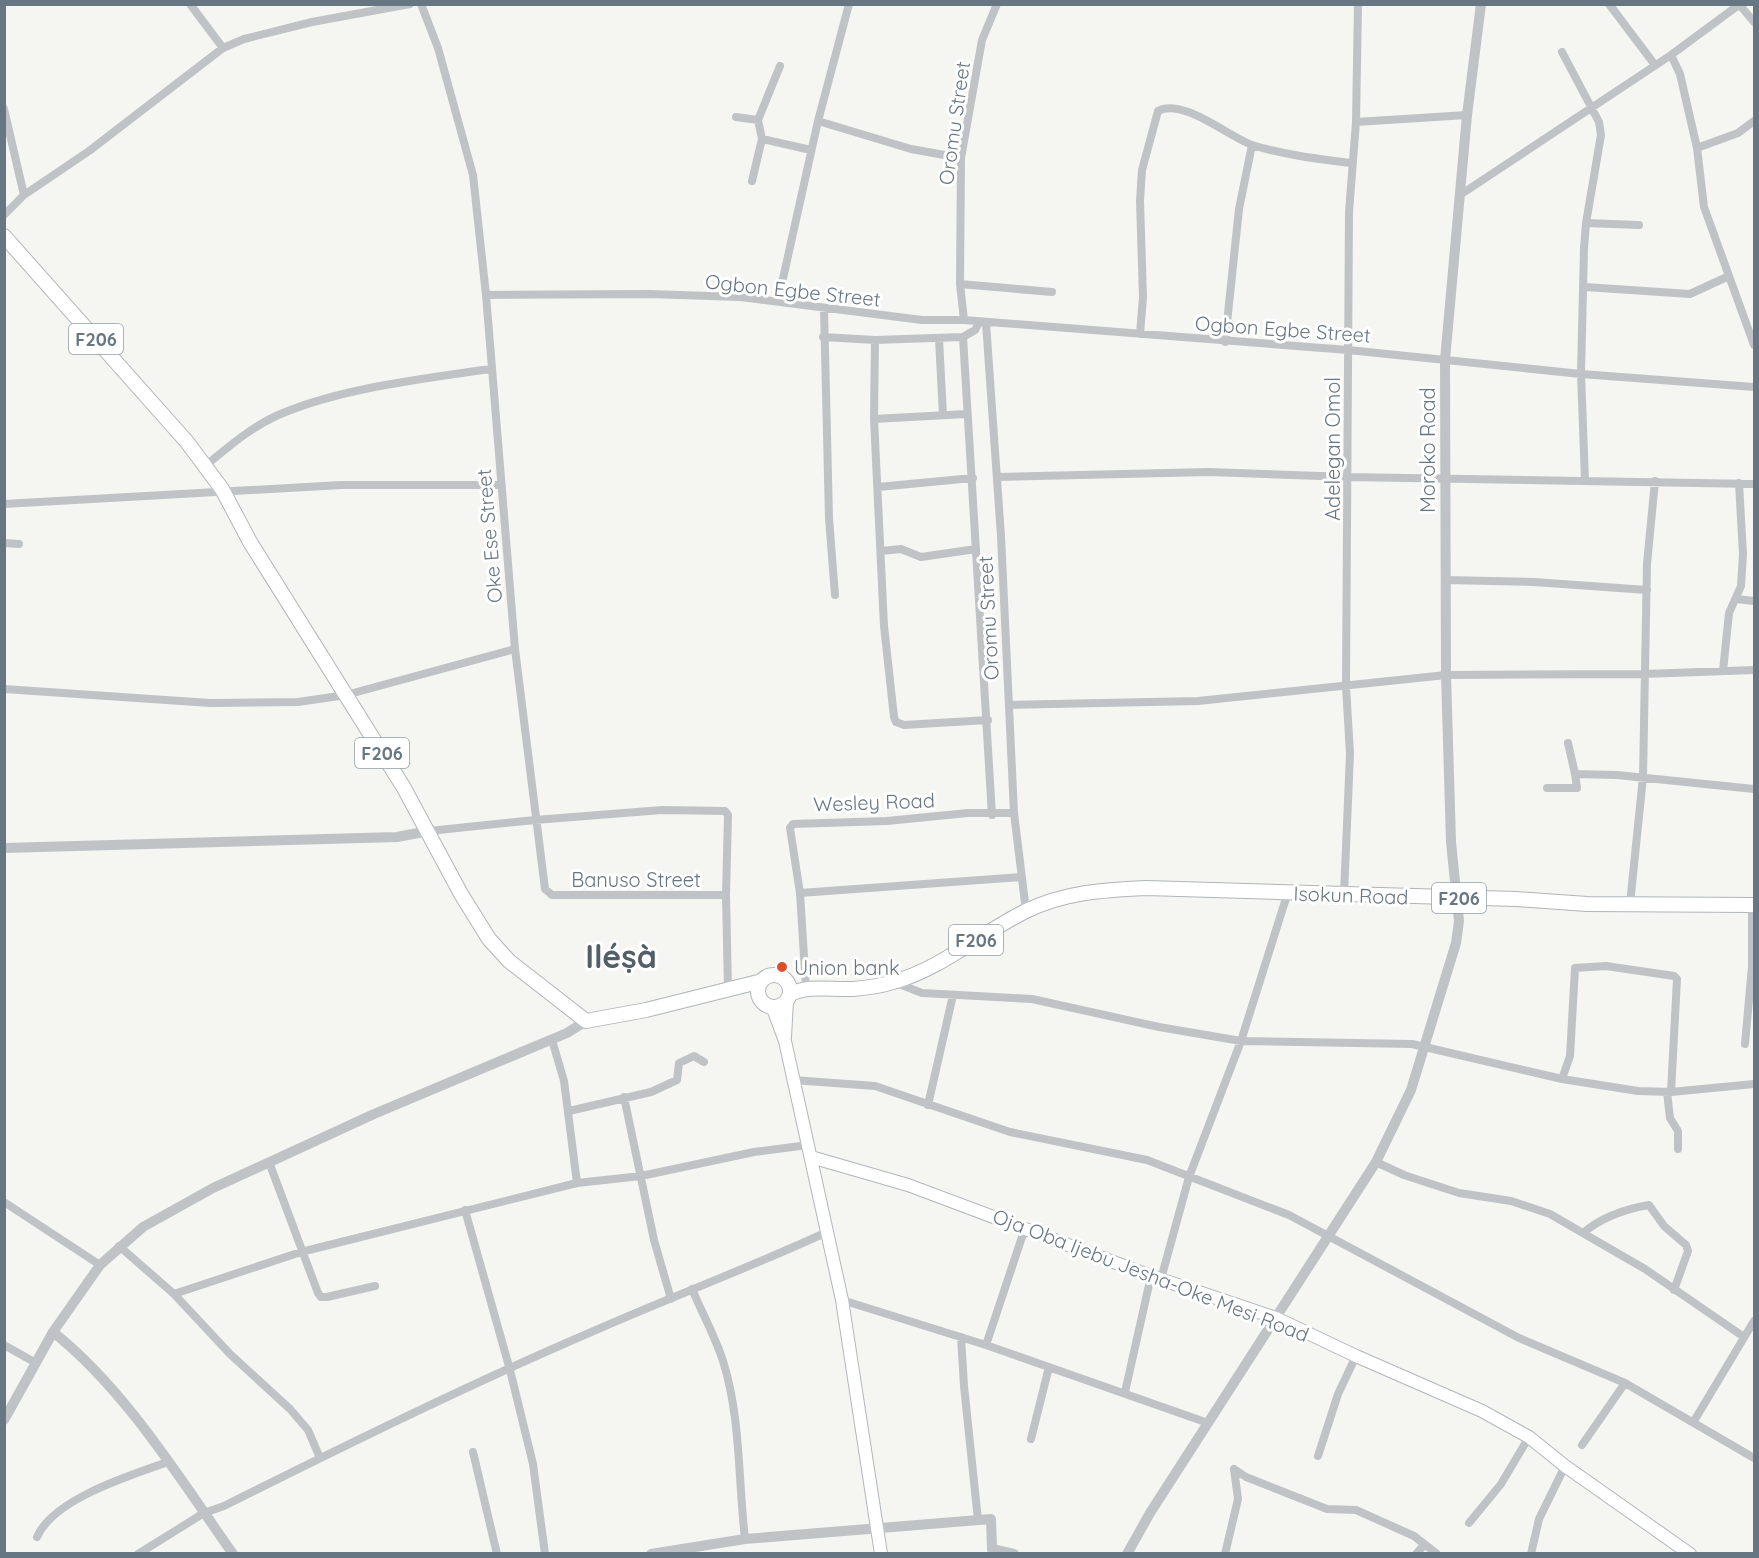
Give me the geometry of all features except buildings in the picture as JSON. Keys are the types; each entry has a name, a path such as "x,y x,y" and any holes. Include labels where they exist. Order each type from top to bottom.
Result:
{"main road":[{"name":"F206","path":"4,236 187,442 222,489 250,542 429,831 461,894 489,939 509,961 586,1021 646,1010 762,981 772,975 806,988 854,989 894,982 924,969 1026,911"},
{"name":"Isokun Road","path":"1026,911 1084,892 1146,888 1630,904 1754,905"},
{"path":"785,979 789,986 785,1041"},
{"path":"762,981 759,988 785,1041 842,1300 881,1554"},
{"name":"F206","path":"766,1003 788,997 806,988"},
{"path":"730,989 766,1003"},
{"name":"Oja Oba Ijebu Jesha-Oke Mesi Road","path":"810,1151 1156,1277 1276,1318 1482,1411 1529,1437 1565,1466 1690,1554"}],"street":[{"path":"190,4 223,48"},
{"path":"4,215 24,195 99,144 223,48 244,39 312,22 410,4"},
{"name":"Oke Ese Street","path":"421,4 438,48 472,175 486,295 490,369 515,649 535,820 547,893"},
{"path":"778,301 811,150 841,42 849,4"},
{"name":"Oromu Street","path":"964,320 960,284 961,158 982,40 997,4"},
{"name":"Adelegan Omol","path":"1344,894 1350,754 1347,686 1348,350 1351,163 1356,122 1358,4"},
{"name":"Moroko Road","path":"1128,1554 1150,1513 1376,1162 1411,1090 1456,943 1459,921 1451,842 1446,675 1445,360 1467,115 1480,4"},
{"path":"1609,4 1655,65"},
{"path":"1460,195 1671,55 1739,5 1755,22"},
{"path":"1562,52 1599,122 1601,147 1586,223 1581,374 1585,480"},
{"path":"1671,55 1680,74 1697,148 1704,207 1755,345"},
{"path":"752,181 762,139 757,129 758,120 780,66"},
{"path":"1140,334 1143,297 1140,201 1142,170 1158,111 1169,107 1198,117 1216,124 1252,146 1307,158 1351,163"},
{"path":"4,109 24,195"},
{"path":"1356,122 1467,115"},
{"path":"736,117 758,120"},
{"path":"818,121 911,149 961,158"},
{"path":"1697,148 1738,134 1755,121"},
{"path":"762,139 811,150"},
{"path":"1225,342 1239,209 1252,146"},
{"path":"1586,223 1639,225"},
{"path":"1585,287 1690,294 1729,276"},
{"path":"960,284 1052,292"},
{"name":"Ogbon Egbe Street","path":"486,295 649,294 778,301 824,309 922,320 964,320 1119,331 1225,342 1348,350 1581,374 1755,387"},
{"path":"824,309 829,518 835,595"},
{"path":"823,337 875,340 963,337 982,323"},
{"name":"Oromu Street","path":"982,323 997,477 1014,813 1020,877 1026,911"},
{"path":"963,337 992,815"},
{"path":"939,339 943,415"},
{"path":"875,340 874,419 881,551 888,674 896,722 904,725 988,720"},
{"path":"203,464 239,438 275,417 308,405 398,383 490,369"},
{"path":"874,419 966,414"},
{"path":"997,477 1156,473 1755,484"},
{"path":"878,487 973,478"},
{"path":"1630,904 1643,777 1647,590 1655,481"},
{"path":"1723,671 1729,613 1741,586 1743,554 1738,483"},
{"path":"4,504 222,489 341,485 501,485"},
{"path":"4,543 19,544"},
{"path":"881,551 901,549 921,556 976,549"},
{"path":"1445,580 1534,582 1647,590"},
{"path":"1737,599 1755,601"},
{"path":"4,688 210,703 298,702 346,695 515,649"},
{"path":"1009,705 1198,701 1446,675 1644,674 1755,670"},
{"path":"1547,788 1576,788 1568,743"},
{"path":"1575,774 1643,777 1755,789"},
{"path":"4,848 397,837 429,831 535,820 662,810 721,810 728,815 726,895 730,989"},
{"name":"Wesley Road","path":"806,988 800,893 790,828 794,824 887,822 968,813 992,815 1014,813"},
{"path":"800,893 1020,877"},
{"path":"1125,1392 1156,1277 1189,1177 1241,1041 1288,892"},
{"name":"Banuso Street","path":"547,893 552,895 630,893 726,895"},
{"path":"1745,1044 1752,966 1754,905"},
{"path":"1562,1079 1570,1056 1575,968 1606,966 1674,976 1677,979 1669,1092 1670,1118 1678,1131 1678,1149"},
{"path":"894,982 922,993 1032,999 1159,1027 1241,1041 1400,1042 1562,1079 1638,1091 1669,1092 1755,1084"},
{"path":"928,1104 953,995"},
{"path":"4,1420 53,1332 100,1265 119,1246 167,1212 374,1114 552,1040 586,1021"},
{"path":"552,1040 564,1081 577,1183"},
{"path":"569,1111 671,1084 677,1080 679,1064 693,1056 704,1062"},
{"path":"793,1080 875,1086 1010,1132 1148,1160 1289,1215 1519,1338 1625,1383 1755,1458"},
{"path":"624,1097 654,1240 671,1299"},
{"path":"174,1294 301,1252 577,1183 641,1176 754,1152 810,1151"},
{"path":"269,1162 301,1252 321,1297 375,1286"},
{"path":"1376,1162 1404,1175 1459,1193 1511,1202 1550,1214 1674,1290 1744,1337"},
{"path":"4,1202 100,1265"},
{"path":"1583,1233 1596,1222 1610,1216 1637,1207 1651,1207 1664,1226 1685,1244 1688,1251 1674,1290"},
{"path":"465,1210 510,1370 533,1464 545,1554"},
{"path":"986,1345 1025,1228"},
{"path":"138,1554 204,1513 224,1506 320,1458 588,1333 763,1262 827,1232"},
{"path":"119,1246 174,1294 230,1354 290,1409 308,1430 320,1458"},
{"path":"692,1289 716,1342 728,1377 739,1450 745,1539"},
{"path":"842,1300 986,1345 1208,1423"},
{"path":"1694,1421 1755,1321"},
{"path":"53,1332 74,1348 126,1407 233,1554"},
{"path":"961,1337 963,1386 978,1520"},
{"path":"4,1345 36,1363"},
{"path":"1318,1456 1338,1394 1356,1356"},
{"path":"1031,1438 1049,1367"},
{"path":"1582,1445 1625,1383"},
{"path":"1469,1523 1501,1484 1529,1437"},
{"path":"473,1452 497,1554"},
{"path":"36,1537 41,1526 77,1499 168,1462"},
{"path":"1531,1554 1539,1519 1565,1466"},
{"path":"1225,1554 1238,1498 1234,1469 1246,1477 1327,1509 1356,1510 1414,1536 1437,1554"},
{"path":"651,1554 745,1539 991,1519 992,1549 1014,1554"},
{"path":"1416,1554 1424,1545"}],"place":[{"name":"Union bank","path":"782,967"}],"district":[{"name":"Iléṣà","path":"621,956"}]}
